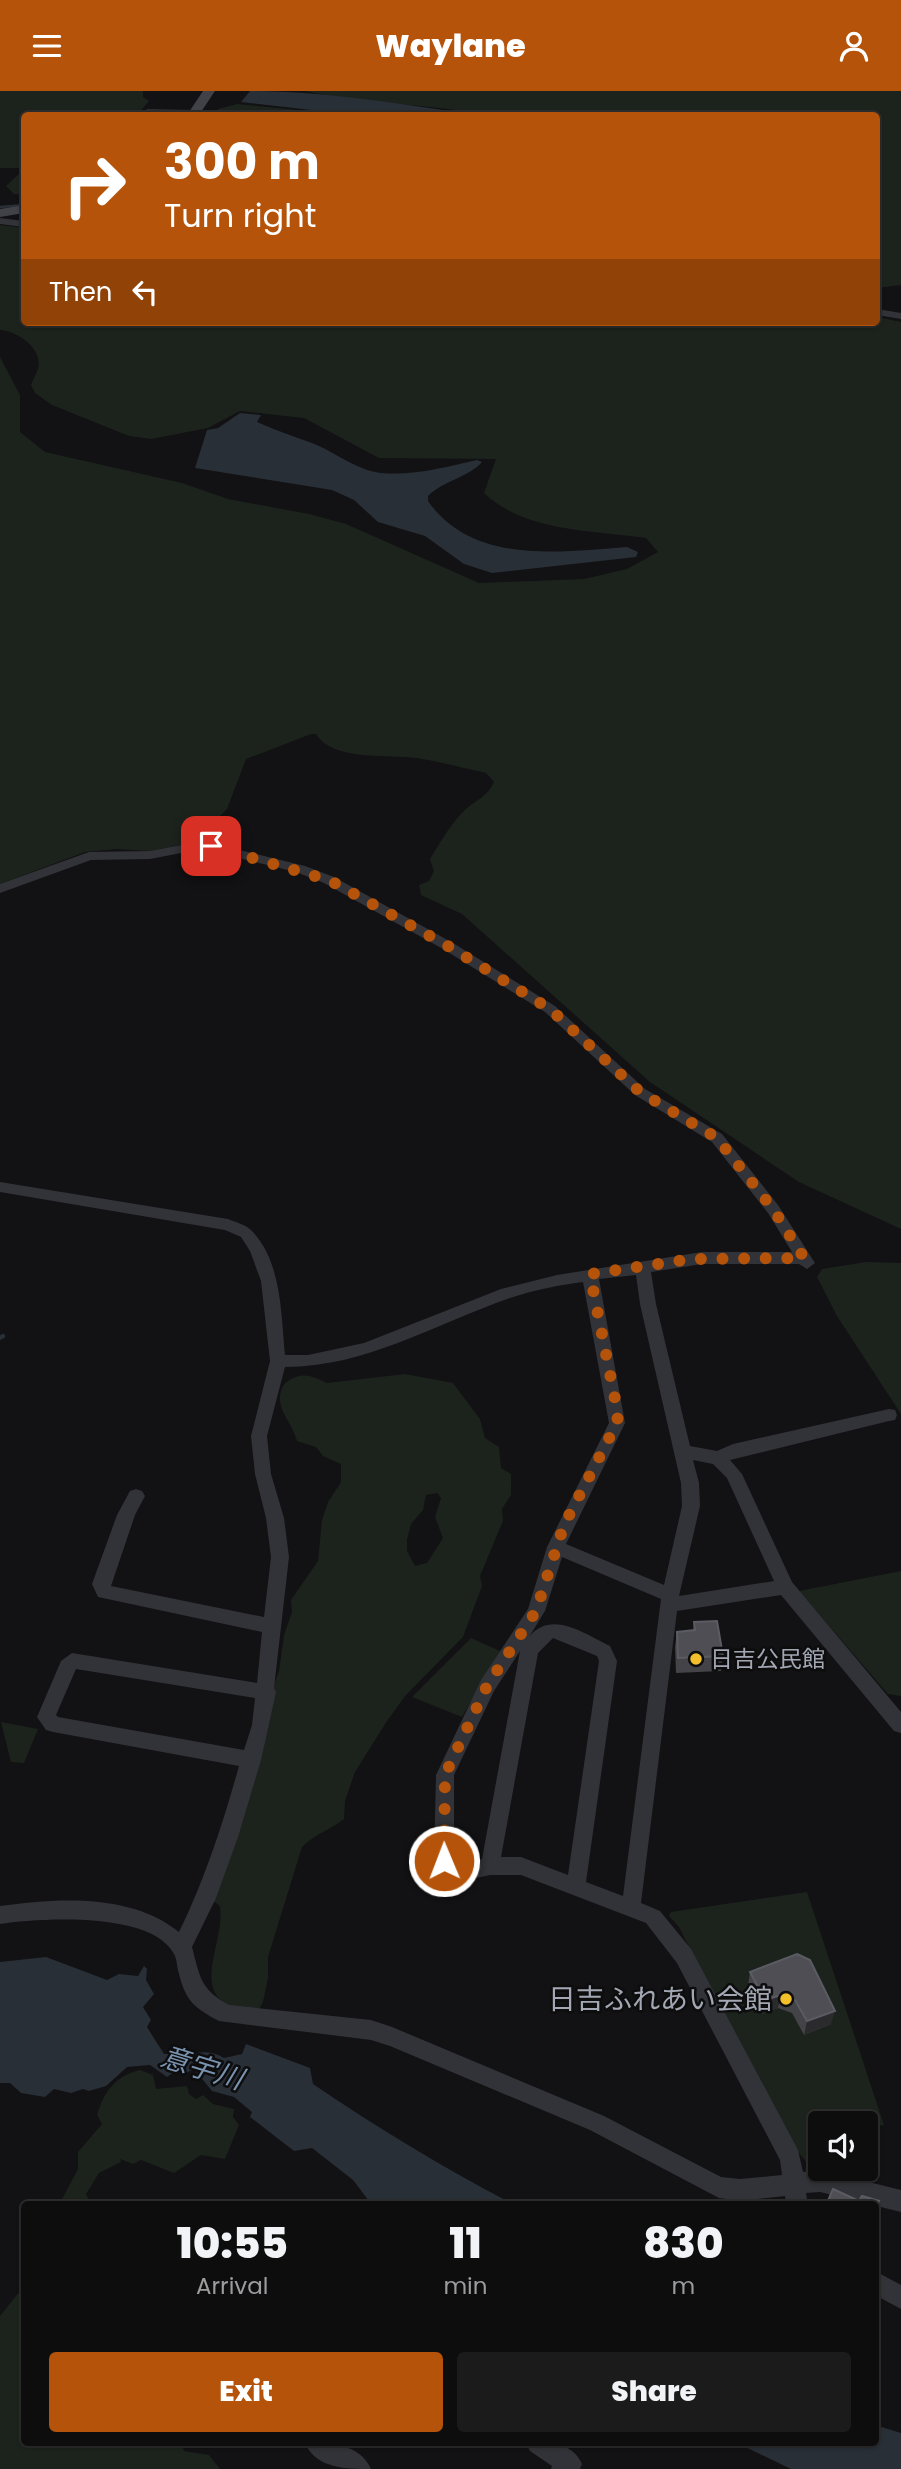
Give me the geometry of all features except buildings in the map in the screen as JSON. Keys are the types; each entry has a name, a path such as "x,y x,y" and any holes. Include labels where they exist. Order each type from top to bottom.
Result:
{"street":[{"path":"195,112 209,91"},
{"path":"149,112 172,112"},
{"path":"2,219 21,210"},
{"path":"2,219 21,221"},
{"path":"880,312 901,316"},
{"path":"0,889 89,856 150,855 202,845 300,869 329,880 448,946 550,1009 640,1092 717,1138 773,1209 806,1262 691,1259 657,1263 643,1269 590,1274 506,1294 390,1340 342,1355 298,1362 278,1360"},
{"path":"0,1187 207,1219 246,1233 257,1250 269,1281 278,1360 259,1436 263,1474 275,1518 280,1557 267,1692 252,1760 228,1837 206,1898 182,1947"},
{"path":"631,1908 670,1600 691,1506 684,1452 648,1304 643,1269"},
{"path":"590,1274 618,1414 617,1423 556,1547 536,1611 487,1686 443,1783 446,1867 458,1873 490,1866 521,1866 653,1917 684,1956 790,2158 796,2201"},
{"path":"718,1458 733,1451 889,1415"},
{"path":"684,1452 718,1458 734,1474 785,1587 901,1725"},
{"path":"136,1496 126,1515 101,1584 104,1592 274,1627"},
{"path":"556,1547 670,1600 785,1587"},
{"path":"490,1866 529,1650 542,1634 558,1631 604,1651 608,1661 576,1887"},
{"path":"252,1760 53,1724 46,1717 67,1666 72,1661 267,1692"},
{"path":"0,1915 32,1910 126,1917 157,1928 182,1947 193,1990 206,2003 226,2014 371,2030 528,2091 597,2123 719,2187 740,2190 820,2181 901,2201"},
{"path":"879,2284 901,2298"},
{"path":"322,2446 359,2469"},
{"path":"542,2446 572,2467"}],"shaded area":[{"path":"0,91 143,91 143,97 149,101 140,112 21,112 21,172 19,168 0,168"},
{"path":"304,91 901,91 901,285 880,288 880,112 470,112 350,99"},
{"path":"237,104 320,112 217,112 218,109"},
{"path":"21,172 21,195 14,194 6,186"},
{"path":"0,225 21,228 21,326 880,326 880,318 901,322 901,1229 799,1182 650,1082 462,914 421,895 419,885 429,881 434,871 430,859 446,833 494,782 486,773 417,758 348,753 335,749 324,743 316,734 311,734 246,759 227,809 195,842 150,851 117,849 85,852 0,884 0,357 20,395 20,432 45,452 182,483 228,499 309,514 346,524 479,583 584,579 627,569 658,552 646,538 560,527 519,515 500,506 484,493 496,459 379,458 304,418 240,411 208,428 151,439 129,436 52,405 35,393 31,385 37,370 37,354 21,337 0,330"},
{"path":"866,1262 901,1263 901,1414 837,1316 817,1277 822,1269"},
{"path":"405,1374 453,1383 480,1419 485,1438 499,1447 501,1468 511,1474 511,1495 502,1509 503,1521 480,1576 482,1586 463,1637 406,1695 387,1721 355,1772 345,1801 344,1819 302,1847 268,1957 268,1978 263,2002 257,2013 233,2008 219,1999 213,1987 212,1972 220,1906 212,1900 279,1671 284,1635 292,1612 291,1600 318,1561 322,1520 328,1502 341,1482 341,1464 323,1456 316,1447 297,1441 281,1405 281,1391 285,1383 301,1376 311,1376 327,1383","holes":["437,1493 441,1498 435,1517 443,1538 427,1563 415,1566 407,1551 411,1524 423,1510 426,1495"]},
{"path":"901,1571 901,1696 888,1694 799,1591"},
{"path":"471,1638 500,1651 462,1717 412,1697"},
{"path":"1,1722 38,1729 24,1763 11,1762"},
{"path":"807,1892 884,2125 878,2126 878,2111 808,2111 808,2164 781,2130 679,1927 669,1916 671,1912"},
{"path":"140,2070 153,2075 156,2089 187,2086 189,2094 196,2099 203,2095 213,2104 234,2109 233,2117 239,2125 225,2159 201,2155 174,2173 141,2160 133,2164 120,2159 121,2162 99,2173 86,2194 88,2201 61,2201 78,2169 78,2152 102,2124 97,2115 103,2099 117,2081"},
{"path":"21,2290 21,2446 182,2446 184,2451 209,2455 220,2469 0,2469 0,2316"}],"water":[{"path":"250,91 279,92 336,96 458,112 328,112 241,102"},
{"path":"240,413 261,415 257,422 312,443 354,465 381,473 405,473 477,460 482,462 434,491 428,496 428,501 447,522 469,536 493,545 546,552 627,547 638,552 636,557 492,573 464,564 425,536 378,522 354,500 332,490 195,468 207,430 218,428"},
{"name":"意宇川","path":"46,1957 107,1980 119,1974 138,1976 144,1966 147,1969 146,1980 154,1994 143,2007 151,2020 147,2027 164,2054 179,2053 185,2058 209,2053 224,2058 242,2054 246,2044 310,2068 313,2084 387,2132 508,2201 369,2201 353,2180 312,2148 294,2151 250,2117 252,2112 234,2097 212,2091 194,2069 182,2075 177,2070 167,2077 150,2065 127,2067 106,2086 89,2091 83,2089 71,2093 54,2089 45,2097 21,2093 10,2083 0,2083 0,1962"},
{"path":"879,2426 901,2433 901,2469 791,2469 743,2446 879,2446"}],"waterway":[{"path":"0,207 21,205"}],"place":[{"name":"日吉公民館","path":"696,1659"},
{"name":"日吉ふれあい会館","path":"786,1999"}],"route":[{"path":"211,846 300,869 329,880 448,946 508,986 550,1009 640,1092 717,1138 773,1209 804,1258 691,1259 657,1263 643,1269 590,1274 618,1414 617,1423 564,1525 536,1611 487,1686 445,1775 444,1861"}]}
